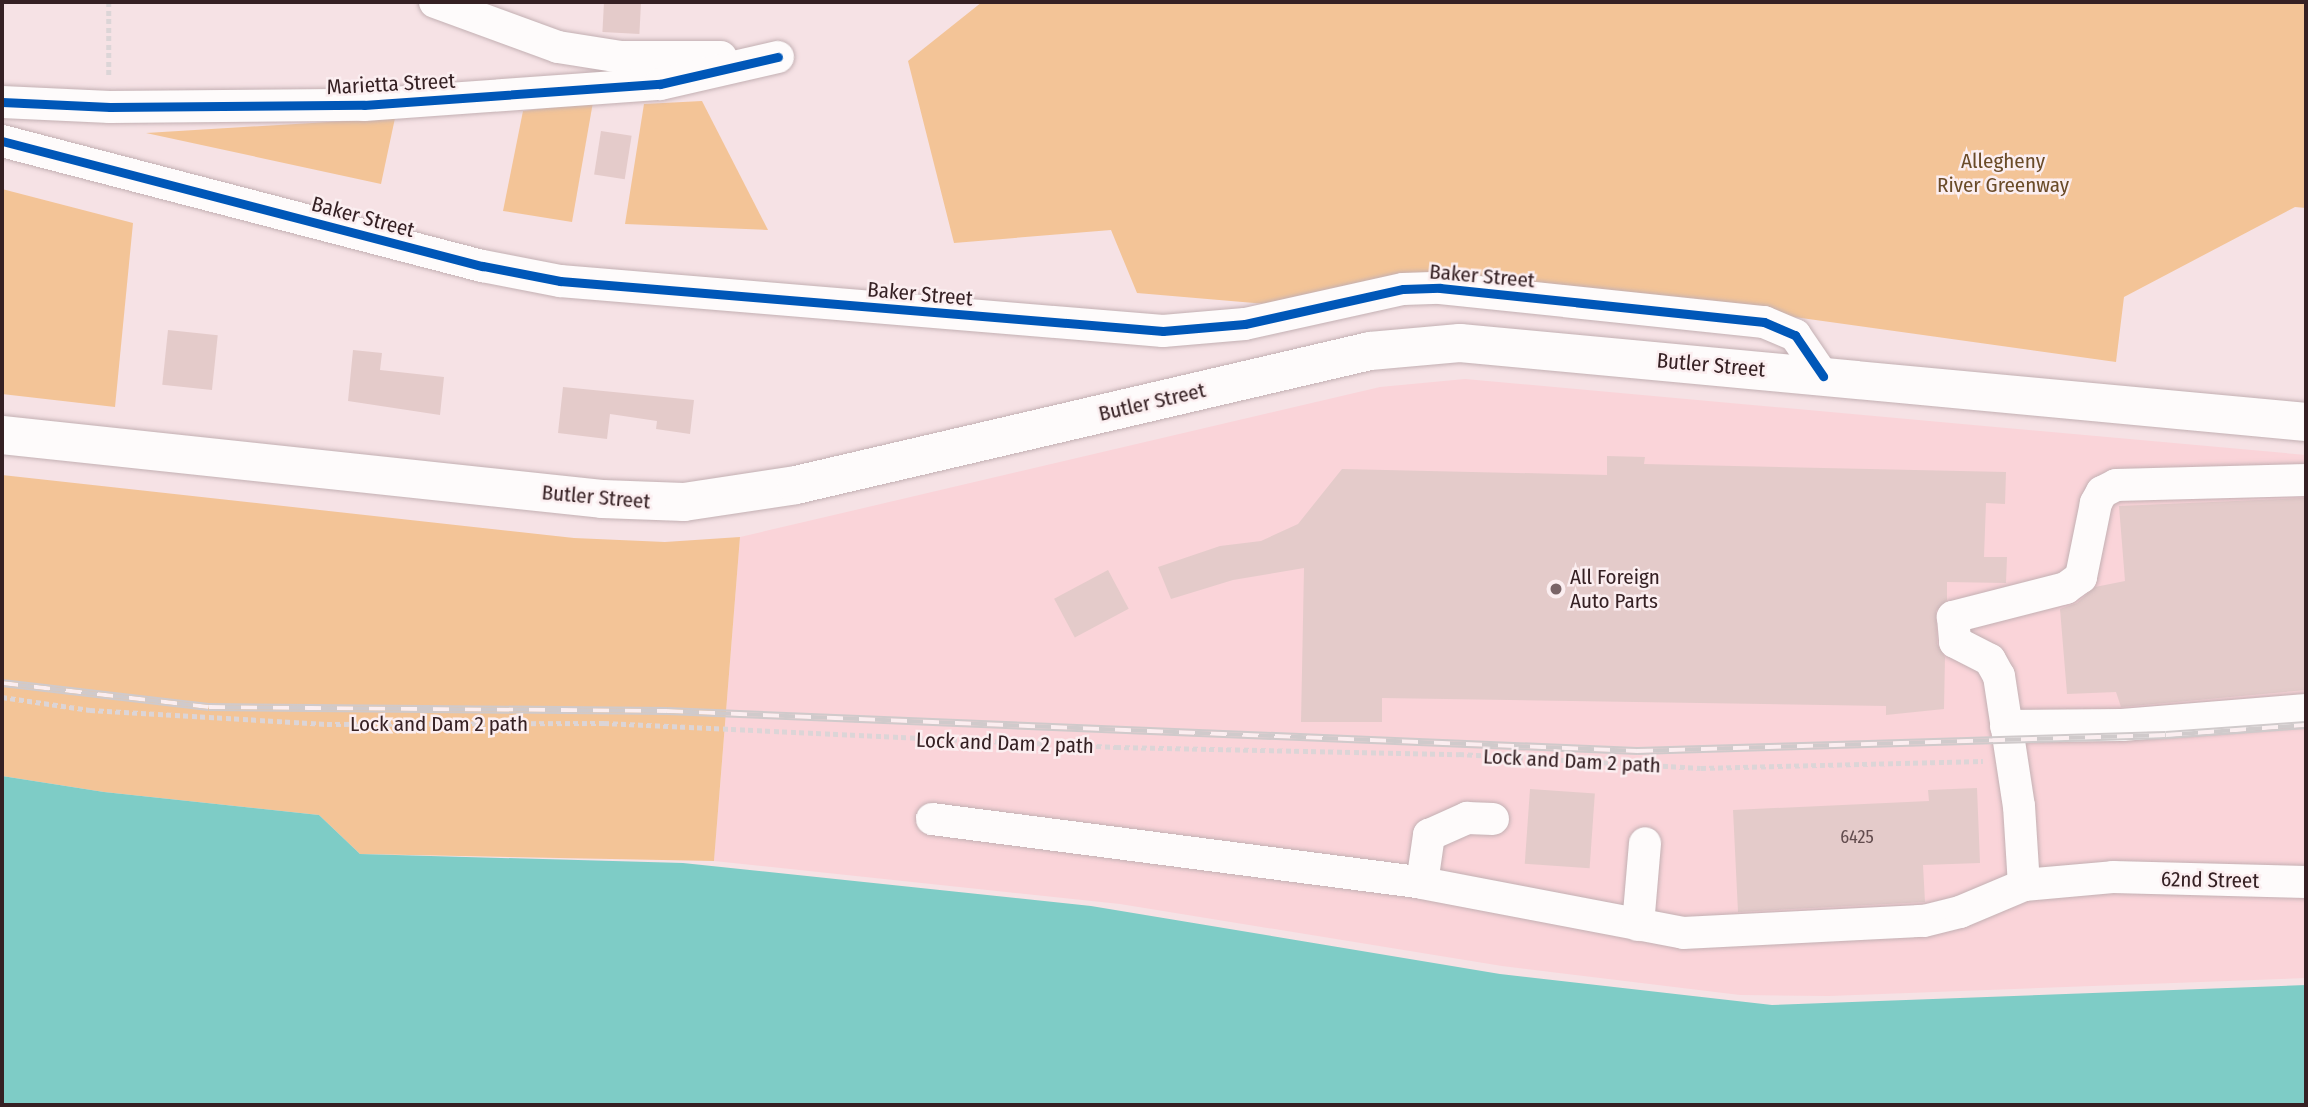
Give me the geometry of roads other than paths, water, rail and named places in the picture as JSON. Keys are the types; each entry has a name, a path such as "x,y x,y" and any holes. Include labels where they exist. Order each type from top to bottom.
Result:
{"highway":[{"name":"Butler Street","path":"2,435 602,499 684,502 783,487 1401,347 1490,344 2306,422"}],"street":[{"name":"Marietta Street","path":"2,103 110,107 364,105 660,84 778,57 621,57 558,47 435,2"},
{"name":"Baker Street","path":"2,141 483,266 560,281 1163,331 1245,324 1402,289 1440,288 1764,322 1795,335 1823,376"},
{"path":"2024,885 2019,806 1998,676 1979,652 1955,642 1953,617 2066,589 2081,578 2096,503 2102,492 2116,485 2306,480"},
{"path":"2006,726 2122,725 2306,710"},
{"path":"1422,883 1429,835 1467,817 1493,819"},
{"name":"62nd Street","path":"932,819 1422,883 1683,933 1924,921 2024,885 2113,877 2306,882"},
{"path":"1638,925 1645,843"}],"water":[{"path":"2,776 104,792 319,815 360,854 683,863 1091,906 1500,974 1772,1005 2306,985 2306,1105 2,1105"}],"railway":[{"path":"2,683 209,707 667,711 1637,751 2166,735 2306,725"}],"place":[{"name":"All Foreign Auto Parts","path":"1556,589"}],"park label":[{"name":"Allegheny River Greenway","path":"2003,173"}]}
